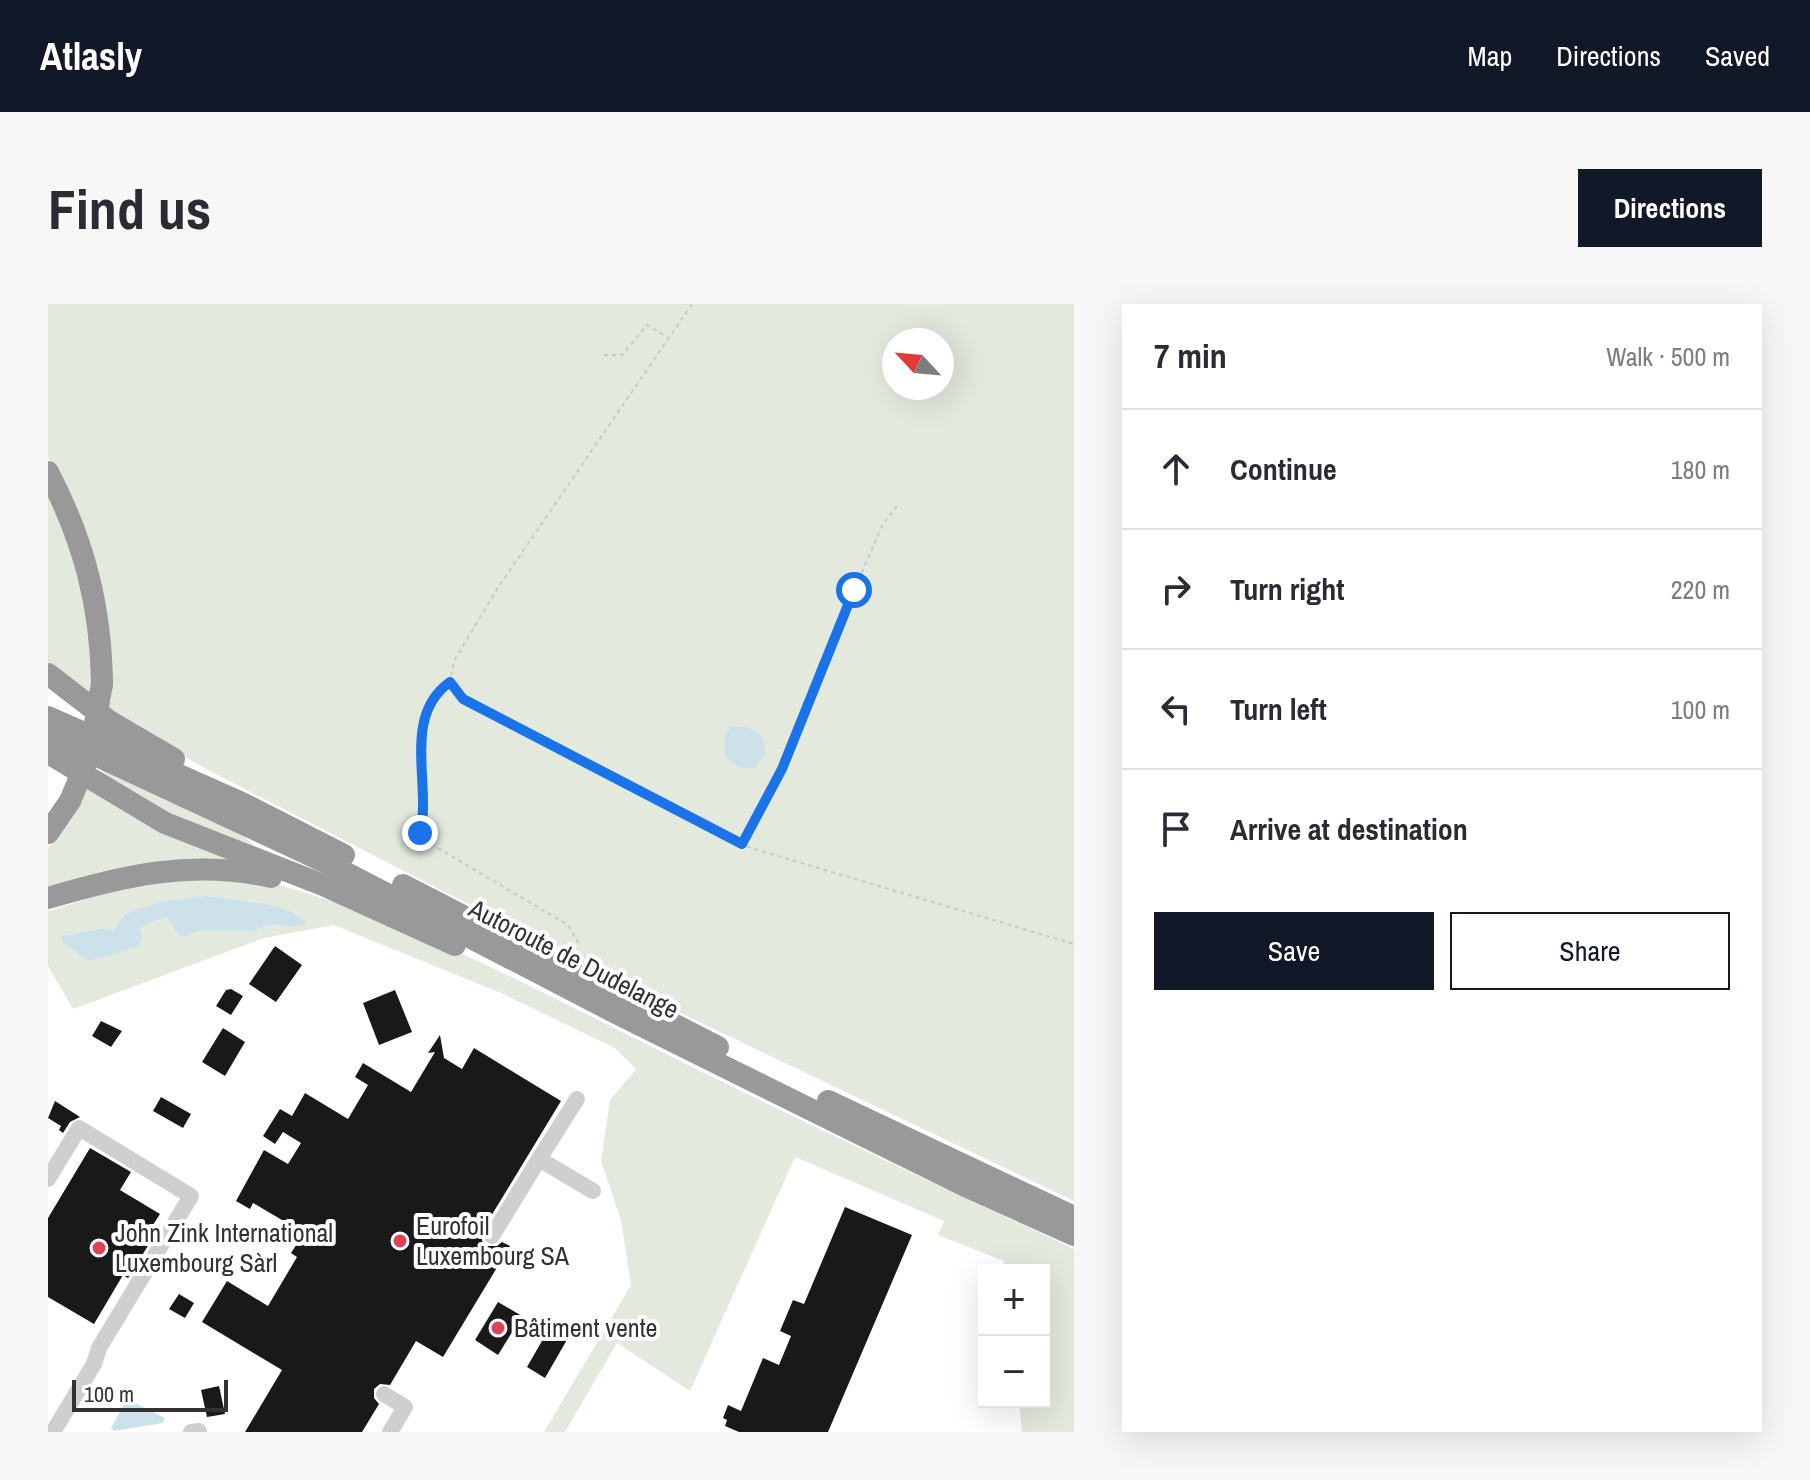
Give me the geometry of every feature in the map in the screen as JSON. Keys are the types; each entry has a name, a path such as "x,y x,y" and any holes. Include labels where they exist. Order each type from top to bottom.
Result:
{"highway":[{"path":"48,472 72,518 92,581 102,646 102,684 89,756 70,801 48,833"},
{"path":"48,674 109,721 242,803"},
{"name":"Autoroute de Dudelange","path":"48,717 242,803 785,1081 1074,1216"},
{"name":"Autoroute de Dudelange","path":"48,733 327,863 616,1013 963,1185 1074,1235"},
{"path":"48,753 175,828 323,885 616,1013"},
{"path":"48,898 143,873 222,869 302,885 371,908"}],"lane":[{"path":"492,1236 577,1099"},
{"path":"48,1179 79,1128 191,1196 99,1348 94,1364 53,1432"},
{"path":"539,1159 593,1191"},
{"path":"384,1394 405,1407 390,1432"}],"path":[{"path":"420,833 426,809 421,736 436,692 450,682 454,661 497,589 692,304"},
{"path":"604,355 622,355 647,325 667,337"},
{"path":"742,844 782,769 883,524 897,506"},
{"path":"450,682 463,699 742,844 1074,944"},
{"path":"405,827 420,833 426,841 568,925 579,944"}],"shaded area":[{"path":"48,304 1074,304 1074,1201 676,1011 208,770 128,725 48,664 48,489 86,587 96,684 111,702 110,640 99,571 76,506 48,457"},
{"path":"102,770 244,836 265,856 199,831 100,776"},
{"path":"88,783 241,861 48,890 48,849 81,802"},
{"path":"256,879 308,893 409,930 508,975 757,1099 1074,1249 1074,1432 1022,1432 1020,1408 1050,1408 1050,1264 1004,1264 1004,1261 938,1235 944,1221 795,1157 690,1391 617,1343 565,1432 544,1432 631,1285 621,1220 601,1161 610,1100 636,1069 615,1048 501,993 334,925 264,938 73,1009 48,966 48,911 141,882","holes":["207,896 253,901 297,914 298,927 266,925 255,931 223,928 202,930 185,937 178,934 168,917 140,927 62,942 62,936 101,928 114,931 124,914 162,901"]}],"water":[{"path":"731,726 748,727 762,736 766,754 754,768 738,767 726,758 724,737"},
{"path":"207,896 276,907 290,911 307,924 298,927 267,925 255,931 202,930 185,937 178,934 167,917 140,927 142,939 138,947 89,961 62,942 62,936 102,928 114,931 124,914 162,901"},
{"path":"127,1399 165,1418 163,1423 114,1431 111,1428"}],"building":[{"path":"275,946 302,965 276,1002 249,984"},
{"path":"231,989 243,996 231,1015 216,1006 226,990"},
{"path":"395,990 412,1032 379,1045 363,1003"},
{"path":"101,1021 122,1031 111,1047 92,1036"},
{"path":"223,1028 245,1042 225,1076 202,1062"},
{"name":"Eurofoil Luxembourg SA","path":"440,1035 444,1058 462,1069 474,1048 561,1101 482,1231 482,1241 487,1246 497,1246 502,1242 510,1246 443,1357 416,1341 390,1385 380,1384 374,1389 374,1398 379,1404 362,1432 245,1432 282,1370 202,1322 227,1281 268,1306 297,1257 291,1253 304,1233 253,1203 250,1209 236,1201 264,1150 288,1164 301,1143 283,1132 275,1144 263,1136 280,1109 292,1116 305,1093 348,1119 368,1085 355,1077 363,1063 411,1092 435,1052 428,1053"},
{"path":"161,1097 191,1114 183,1128 153,1111"},
{"path":"55,1101 80,1117 70,1122 63,1133 59,1130 61,1126 48,1118"},
{"name":"John Zink International Luxembourg Sàrl","path":"90,1148 131,1172 120,1190 160,1214 153,1225 159,1228 128,1278 123,1275 94,1324 48,1297 48,1218"},
{"path":"845,1207 912,1235 828,1432 739,1432 725,1426 727,1420 723,1418 728,1405 741,1411 763,1358 779,1365 791,1336 780,1331 793,1300 804,1304"},
{"path":"179,1294 194,1303 185,1318 169,1309"},
{"name":"Bâtiment vente","path":"498,1302 522,1316 498,1355 475,1340"},
{"path":"550,1327 568,1338 545,1378 527,1367"},
{"path":"219,1386 225,1414 207,1417 201,1390"}],"place":[{"name":"Eurofoil Luxembourg SA","path":"400,1241"},
{"name":"John Zink International Luxembourg Sàrl","path":"99,1248"},
{"name":"Bâtiment vente","path":"498,1328"}],"route":[{"path":"420,833 426,809 421,736 425,716 436,692 450,682 463,699 721,836 742,844 747,827 782,769 854,590"}]}
